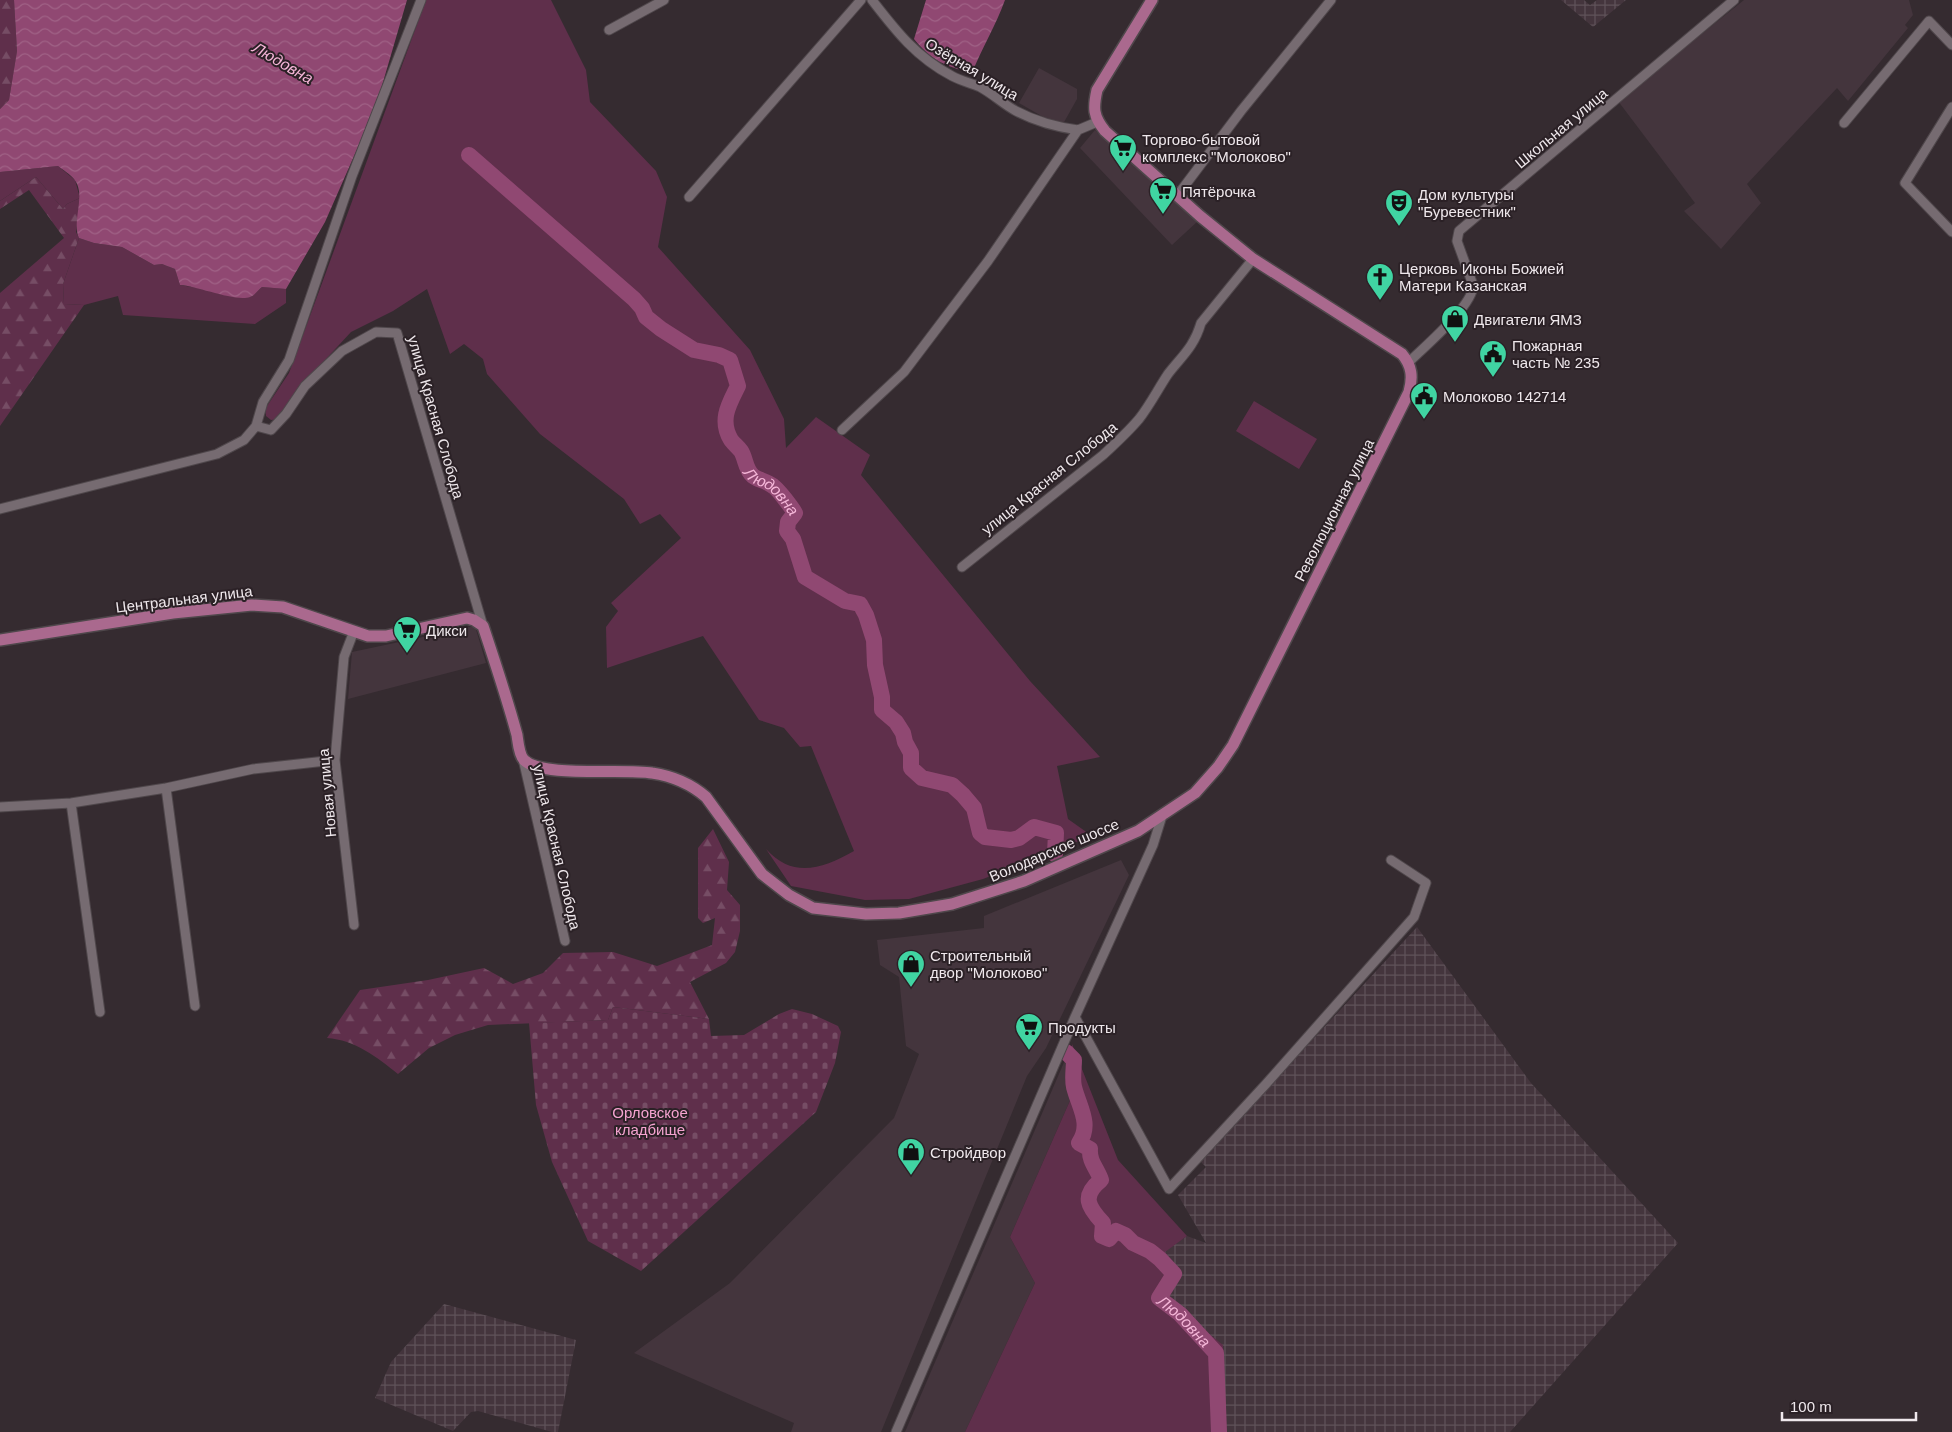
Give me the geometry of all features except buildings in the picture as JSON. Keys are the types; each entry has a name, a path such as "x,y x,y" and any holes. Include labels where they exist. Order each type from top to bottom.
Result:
{"main road":[{"path":"1152,0 1097,90 1093,106 1097,122 1105,132 1177,196 1253,260 1387,343 1402,354 1408,362"},
{"name":"Революционная улица","path":"1162,816 1195,792 1218,767 1233,745 1410,392 1412,371 1408,362"},
{"name":"Центральная улица","path":"0,640 173,613 252,605 283,607 368,636 386,636 467,618 483,626"},
{"path":"483,626 523,758"},
{"name":"Володарское шоссе","path":"523,758 531,764 540,767 564,770 651,772 696,788 706,797 762,874 789,895 813,908 844,913 899,913 952,904 986,894 1024,881 1099,849 1138,831 1162,816"}],"street":[{"path":"0,509 217,454 244,440 256,426 263,402 289,360 352,176 421,0"},
{"path":"609,30 664,0"},
{"path":"689,197 861,0"},
{"name":"Озёрная улица","path":"872,0 900,36 928,62 953,77 980,87 1016,111 1055,127 1078,130"},
{"path":"1177,196 1241,111 1331,0"},
{"name":"Школьная улица","path":"1408,362 1462,310 1474,291 1458,241 1459,231 1734,0"},
{"path":"1844,122 1929,21 1952,45"},
{"path":"1952,107 1905,183 1952,232"},
{"path":"842,430 904,372 988,260 1078,130 1097,122"},
{"name":"улица Красная Слобода","path":"962,567 1122,437 1139,419 1170,373 1186,354 1198,334 1201,323 1253,260"},
{"name":"улица Красная Слобода","path":"256,426 271,430 286,414 305,386 342,351 376,332 397,333 483,626"},
{"name":"Новая улица","path":"354,631 344,658 335,760 354,925"},
{"name":"улица Красная Слобода","path":"523,758 565,941"},
{"path":"0,807 71,802 166,788 253,769 335,760"},
{"path":"166,788 195,1006"},
{"path":"71,802 100,1012"},
{"path":"896,1432 1075,1017 1153,845 1162,816"},
{"path":"1075,1017 1169,1189 1266,1084 1414,917 1426,883 1391,860"}],"shaded area":[{"path":"1561,0 1584,0 1590,5 1597,0 1626,0 1593,27"},
{"path":"1744,0 1909,0 1913,15 1905,25 1908,28 1848,101 1837,88 1747,184 1761,203 1721,249 1684,211 1695,203 1618,101"},
{"path":"1039,68 1077,89 1077,99 1063,124 1045,118 1019,103"},
{"path":"1095,130 1198,221 1172,245 1080,148"},
{"path":"475,626 486,663 348,699 352,652"},
{"name":"Стройдвор","path":"1121,860 1129,875 1046,1048 1027,1076 881,1432 791,1432 794,1423 634,1353 730,1283 894,1118 919,1054 906,1046 899,977 880,965 877,940 984,928 984,916"},
{"path":"1417,927 1531,1083 1678,1243 1510,1432 1225,1432 1222,1345 1162,1297 1181,1273 1164,1252 1187,1236 1206,1243 1178,1195 1206,1167 1200,1161"},
{"path":"1065,1060 1072,1063 1072,1096 1010,1237 1035,1283 965,1432 905,1432"},
{"path":"444,1304 576,1340 558,1432 552,1432 478,1411 471,1412 453,1431 375,1398 391,1362"}],"green space":[{"path":"0,0 14,0 17,51 9,100 0,109"},
{"path":"426,0 551,0 586,70 590,102 656,171 667,197 658,247 750,350 784,419 786,448 816,417 870,455 861,475 1030,681 1100,757 1057,766 1068,819 1092,836 983,879 909,899 865,900 791,886 766,849 787,865 797,868 819,866 854,851 811,746 800,747 784,728 759,720 703,636 607,668 606,627 618,611 611,603 681,538 660,514 640,524 624,499 540,434 487,374 483,359 464,344 450,354 427,289 393,311 351,332 299,388 278,419 271,420 266,416 265,409 289,373"},
{"path":"58,166 75,180 80,198 67,204 63,209 36,177 0,201 0,172"},
{"path":"36,177 63,209 67,204 80,198 76,232 79,238 63,284 64,304 84,305 0,426 0,293 64,238 29,190 0,209 0,201"},
{"path":"79,238 94,243 122,247 154,265 162,264 175,269 180,285 251,297 262,287 286,289 286,303 255,324 123,315 118,296 84,305 64,304 63,284"},
{"path":"1254,401 1317,439 1299,469 1236,431"},
{"path":"713,829 729,862 727,890 740,905 740,931 735,952 726,963 690,982 709,1019 613,1007 608,1020 488,1025 455,1035 429,1048 398,1074 365,1050 347,1042 327,1038 360,990 428,980 484,968 513,984 543,973 563,953 613,952 657,966 712,945 715,918 703,923 698,918 698,848"},
{"name":"Орловское кладбище","path":"613,1007 709,1019 711,1036 744,1035 779,1014 792,1009 812,1014 838,1026 841,1032 835,1063 816,1112 641,1271 588,1241 552,1162 536,1105 529,1023 608,1020"},
{"path":"1072,1044 1118,1160 1187,1236 1165,1252 1181,1273 1163,1297 1223,1345 1225,1432 965,1432 1035,1283 1010,1237 1072,1096"}],"water":[{"path":"14,0 407,0 381,89 358,147 325,222 286,289 262,287 252,296 243,298 180,285 175,269 162,264 154,265 122,247 94,243 79,238 77,231 78,185 72,177 58,166 0,172 0,109 9,100 17,51"},
{"path":"926,0 1005,0 972,73 954,68 933,58 914,39"}],"waterway":[{"name":"Людовна","path":"469,155 634,299 642,308 646,317 661,329 694,350 719,355 730,360 738,386 727,412 727,433 741,451 750,473 775,488 795,513 788,522 787,531 793,539 805,577 845,601 860,604 866,615 874,640 875,665 882,697 882,710 896,722 903,733 911,753 911,768 922,778 952,785 963,795 974,808 980,833 985,837 1011,840 1019,838 1034,827 1056,833 1055,854"},
{"name":"Людовна","path":"1066,1052 1074,1060 1073,1084 1083,1115 1084,1129 1079,1143 1090,1149 1092,1161 1101,1180 1091,1191 1089,1202 1103,1223 1102,1236 1109,1239 1116,1231 1125,1235 1133,1243 1150,1251 1174,1274 1159,1298 1180,1314 1216,1353 1219,1432"}],"place":[{"name":"Торгово-бытовой комплекс \"Молоково\"","path":"1123,172"},
{"name":"Пятёрочка","path":"1163,215"},
{"name":"Дом культуры \"Буревестник\"","path":"1399,227"},
{"name":"Церковь Иконы Божией Матери Казанская","path":"1380,301"},
{"name":"Двигатели ЯМЗ","path":"1455,343"},
{"name":"Пожарная часть № 235","path":"1493,378"},
{"name":"Молоково 142714","path":"1424,420"},
{"name":"Дикси","path":"407,654"},
{"name":"Строительный двор \"Молоково\"","path":"911,988"},
{"name":"Продукты","path":"1029,1051"},
{"name":"Стройдвор","path":"911,1176"}]}
